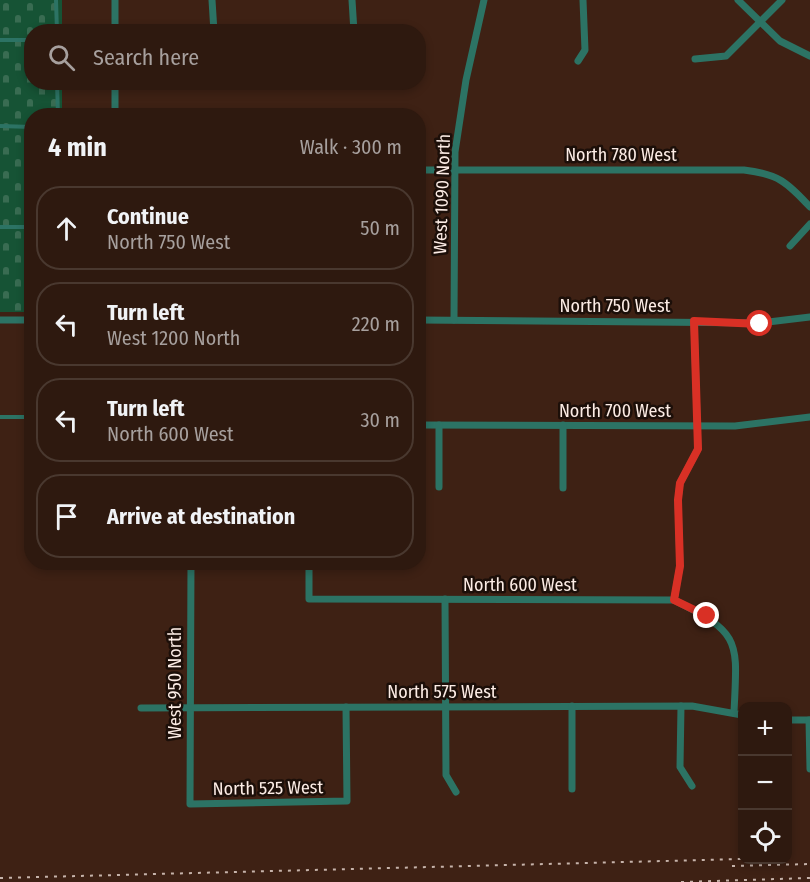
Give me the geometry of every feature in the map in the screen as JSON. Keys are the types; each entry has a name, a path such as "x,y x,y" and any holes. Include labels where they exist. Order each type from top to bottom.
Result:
{"street":[{"path":"115,24 116,0"},
{"path":"212,0 214,24"},
{"path":"352,0 354,24"},
{"name":"West 1090 North","path":"454,320 456,170 466,80 484,0"},
{"path":"578,61 585,50 583,0"},
{"path":"738,0 780,41 810,56"},
{"path":"695,59 726,56 782,0"},
{"path":"115,90 115,108"},
{"name":"North 780 West","path":"426,170 744,170 768,173 788,182 810,207"},
{"path":"790,246 810,224"},
{"name":"North 750 West","path":"426,320 694,321 760,324 810,317"},
{"path":"0,320 24,320"},
{"path":"674,600 680,566 678,500 680,483 698,449 694,321"},
{"name":"North 700 West","path":"426,425 735,426 810,417"},
{"path":"439,425 439,487"},
{"path":"563,425 563,488"},
{"name":"West 950 North","path":"190,804 191,570"},
{"name":"North 600 West","path":"309,570 309,599 674,600 707,616 724,628 732,643 736,662 738,714"},
{"path":"445,599 446,776 456,792"},
{"path":"572,706 572,789"},
{"path":"681,706 680,767 692,786"},
{"name":"North 575 West","path":"141,708 681,706 738,714"},
{"name":"North 525 West","path":"190,804 347,801 346,707"},
{"path":"792,720 810,720 810,769"}],"lane":[{"path":"56,0 57,24"},
{"path":"0,40 24,40"},
{"path":"57,90 58,108"},
{"path":"0,126 24,127"},
{"path":"0,227 24,227"},
{"path":"0,417 24,417"}],"green space":[{"path":"0,0 62,0 62,24 24,24 24,90 62,90 62,108 24,108 24,312 0,312"}],"railway":[{"path":"0,878 738,859"},
{"path":"732,866 810,864"},
{"path":"681,882 810,878"}],"route":[{"path":"707,616 674,600 680,566 678,500 680,483 698,449 694,321 760,324"}]}
